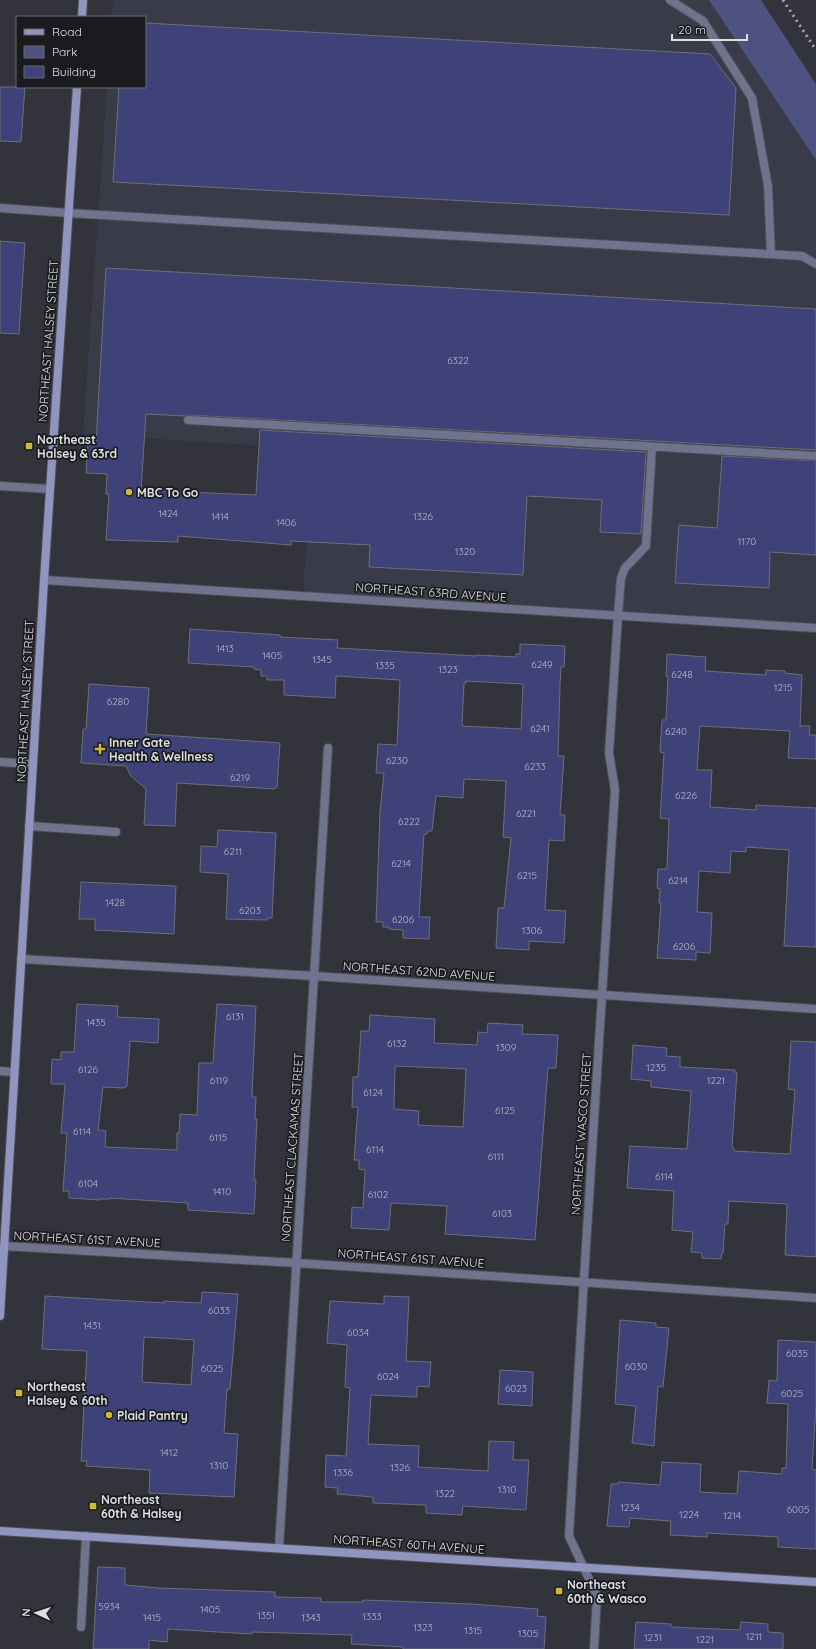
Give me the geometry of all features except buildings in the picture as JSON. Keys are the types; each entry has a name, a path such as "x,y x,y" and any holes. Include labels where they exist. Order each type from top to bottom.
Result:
{"main road":[{"path":"82,16 83,0"},
{"name":"NORTHEAST HALSEY STREET","path":"0,1316 44,580 77,88"},
{"name":"NORTHEAST 60TH AVENUE","path":"0,1531 816,1582"}],"street":[{"path":"670,0 703,21 752,98 768,186 771,254"},
{"path":"0,208 802,256 816,264"},
{"path":"188,420 816,456"},
{"name":"NORTHEAST WASCO STREET","path":"594,1649 597,1596 569,1536 583,1281 615,790 609,753 618,615 621,578 625,568 646,546 652,447"},
{"path":"0,486 50,489"},
{"name":"NORTHEAST 63RD AVENUE","path":"44,580 816,628"},
{"name":"NORTHEAST CLACKAMAS STREET","path":"279,1548 328,748"},
{"path":"0,762 33,764"},
{"path":"29,826 116,832"},
{"name":"NORTHEAST 62ND AVENUE","path":"21,959 602,994 816,1009"},
{"path":"0,1071 14,1072"},
{"name":"NORTHEAST 61ST AVENUE","path":"4,1246 583,1281 816,1298"},
{"path":"81,1627 86,1536"}],"shaded area":[{"path":"113,0 715,0 816,146 816,630 303,600 311,449 83,434 107,88 146,88 146,16 111,16"}],"green space":[{"path":"709,0 761,0 816,84 816,160"}],"railway":[{"path":"783,0 816,50"}],"place":[{"name":"Northeast Halsey & 63rd","path":"29,446"},
{"name":"MBC To Go","path":"129,492"},
{"name":"Inner Gate Health & Wellness","path":"100,749"},
{"name":"Northeast Halsey & 60th","path":"19,1393"},
{"name":"Plaid Pantry","path":"109,1415"},
{"name":"Northeast 60th & Halsey","path":"93,1506"},
{"name":"Northeast 60th & Wasco","path":"559,1591"}]}
